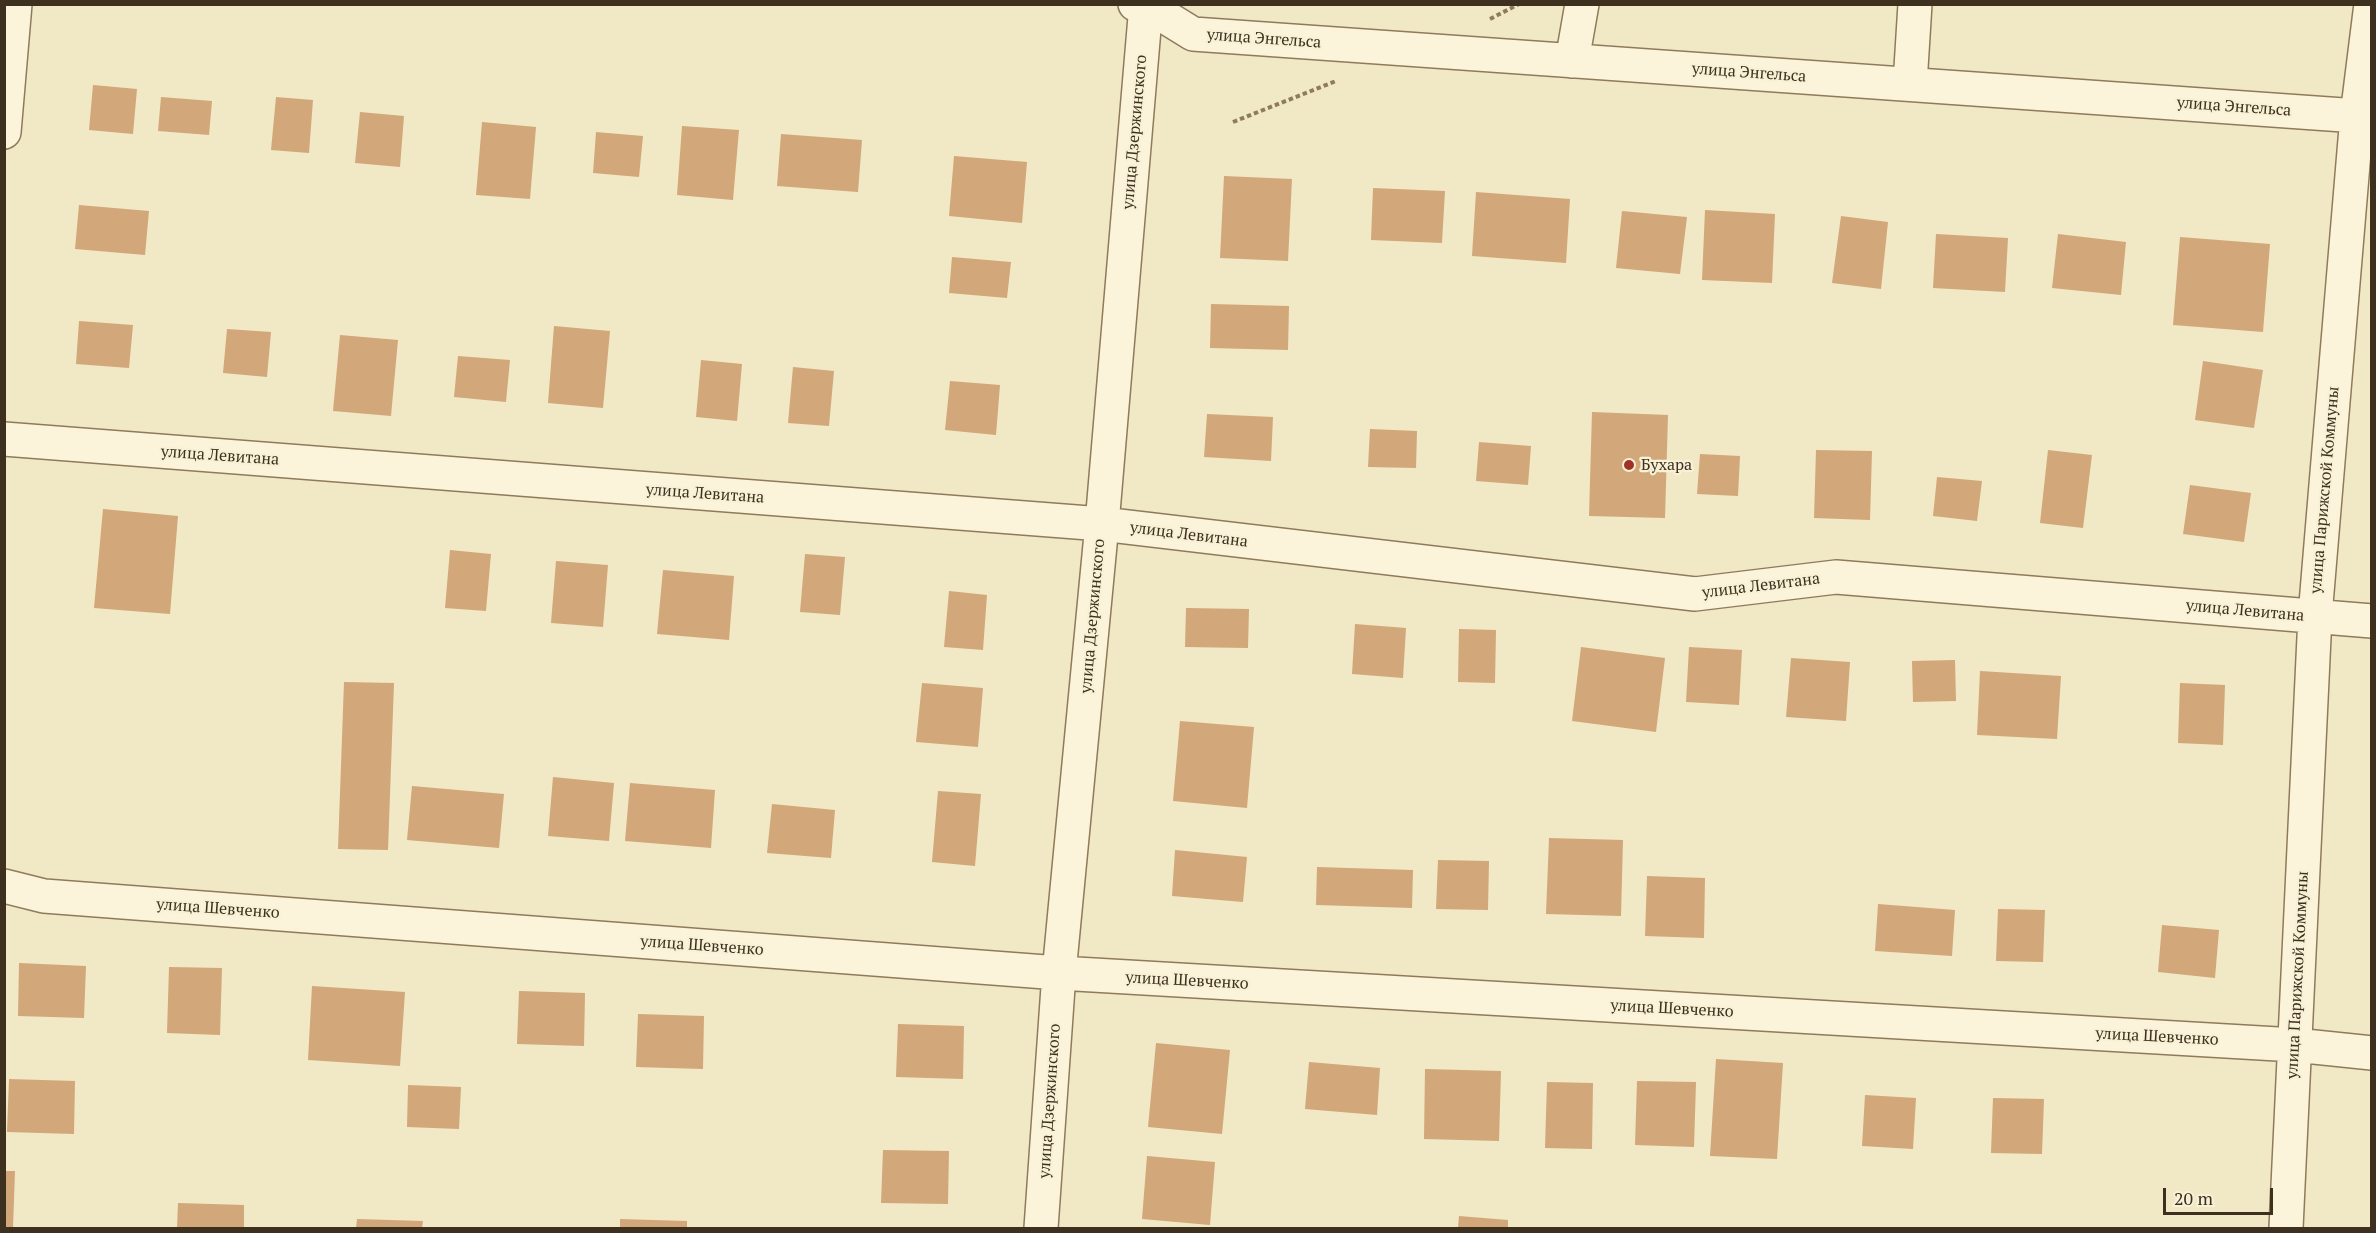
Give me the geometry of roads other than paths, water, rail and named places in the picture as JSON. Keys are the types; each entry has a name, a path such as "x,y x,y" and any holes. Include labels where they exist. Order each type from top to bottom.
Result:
{"street":[{"path":"4,132 15,4"},
{"name":"улица Энгельса","path":"1135,4 1146,5 1193,34 2364,116"},
{"path":"1572,61 1582,4"},
{"path":"1910,84 1915,4"},
{"name":"улица Парижской Коммуны","path":"2286,1228 2315,616 2364,116 2371,4"},
{"name":"улица Дзержинского","path":"1041,1228 1059,973 1102,524 1146,5"},
{"name":"улица Левитана","path":"4,439 1102,524 1695,594 1836,577 2372,621"},
{"name":"улица Шевченко","path":"4,886 44,896 1059,973 2295,1045 2372,1053"}],"place":[{"name":"Бухара","path":"1629,465"}]}
